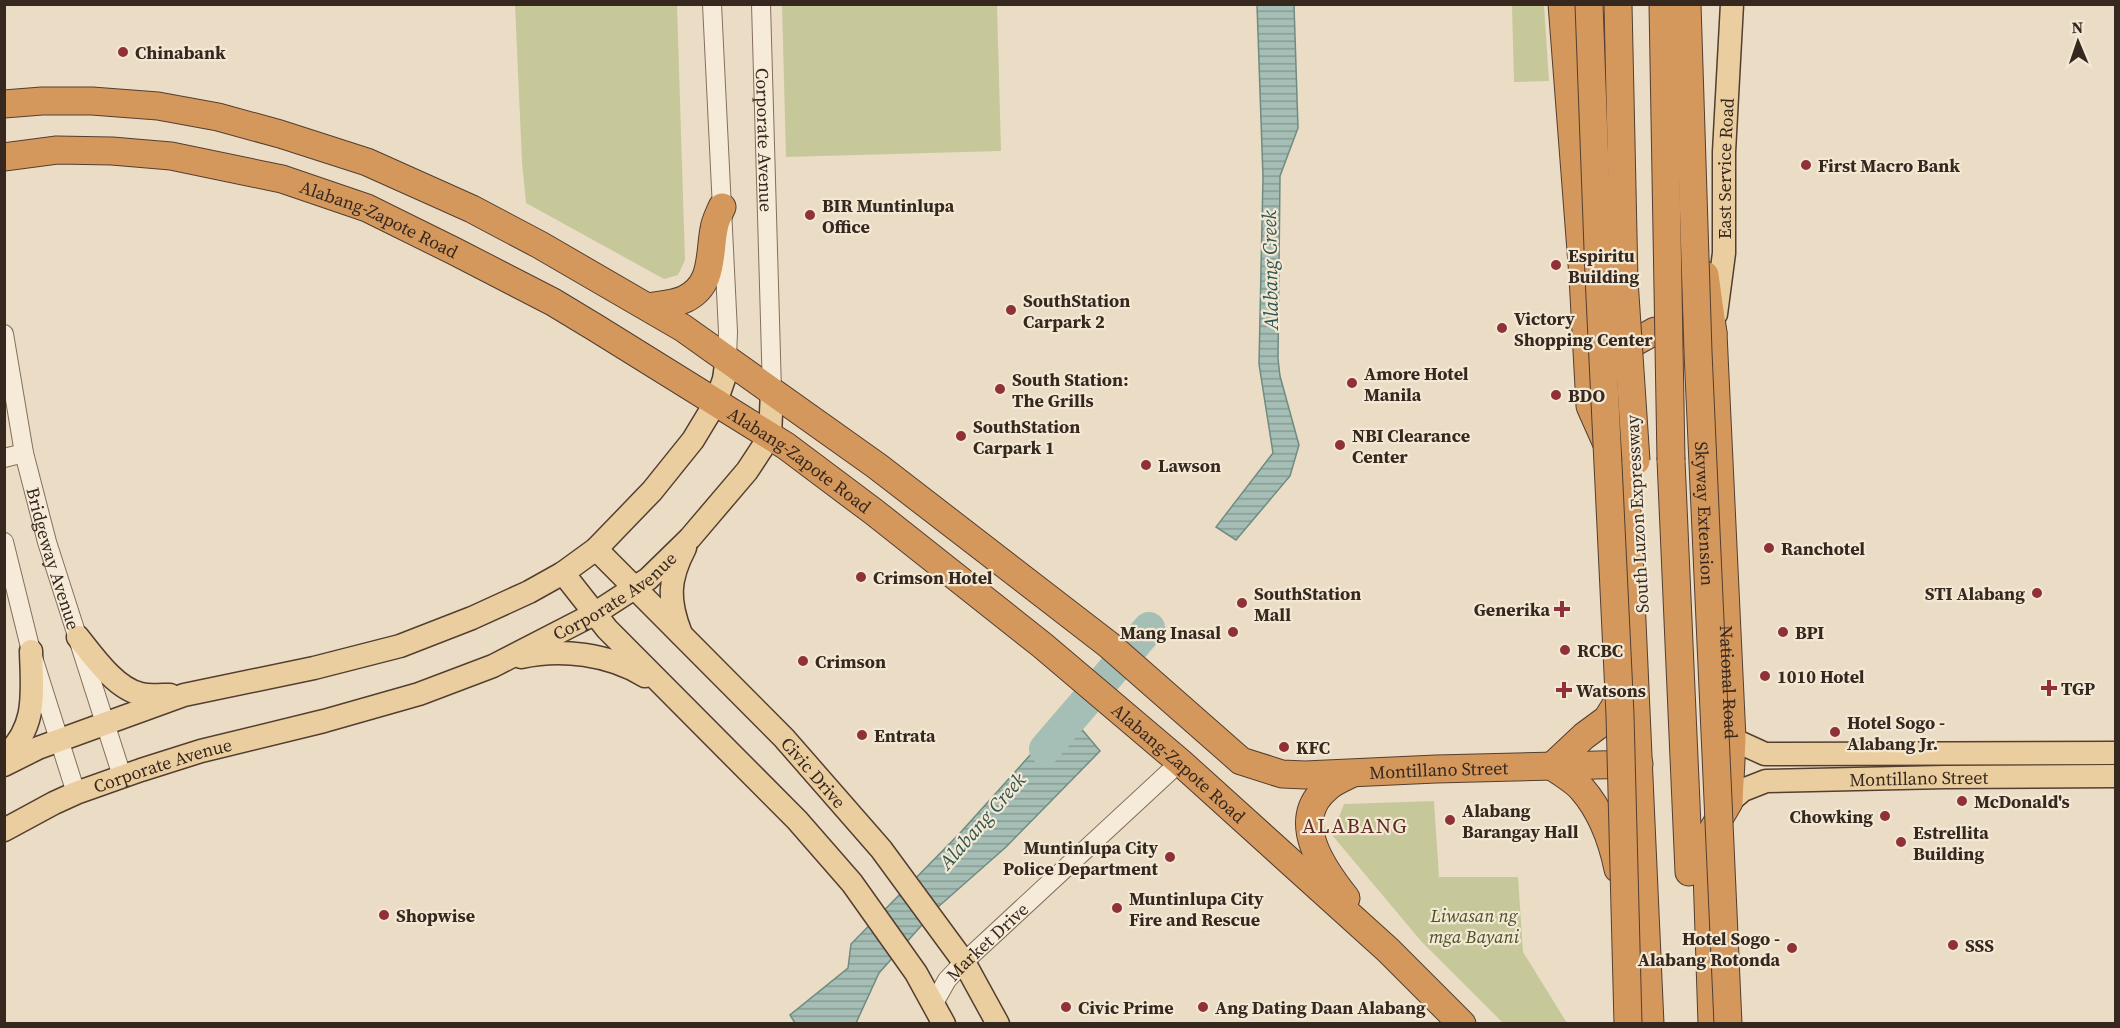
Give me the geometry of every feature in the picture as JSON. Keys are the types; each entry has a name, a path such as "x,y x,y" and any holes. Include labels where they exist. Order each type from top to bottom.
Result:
{"highway":[{"path":"1562,4 1583,277 1590,406 1626,487"},
{"path":"1589,4 1599,276 1620,716 1627,1023"},
{"name":"South Luzon Expressway","path":"1618,4 1624,280 1636,460 1659,1023"},
{"name":"South Luzon Expressway","path":"1663,4 1671,460 1696,1023"},
{"name":"Skyway Extension","path":"1687,4 1698,352 1728,1023"},
{"name":"National Road","path":"1697,4 1702,255 1713,333 1732,739 1729,802 1706,841"},
{"path":"4,104 92,101 158,106 218,117 367,162 472,209 540,245 648,307 727,358 772,391"},
{"name":"Alabang-Zapote Road","path":"4,157 57,150 112,151 171,156 282,179 367,208 464,256 596,328 786,446 874,512 1042,645 1180,762 1388,950 1462,1023"},
{"path":"648,307 685,300 706,279 710,265 714,226 722,207"},
{"path":"1590,406 1626,347 1655,331 1713,333"},
{"name":"Montillano Street","path":"772,391 877,466 1110,645 1241,761 1282,774 1305,775 1639,764"},
{"path":"1650,1023 1626,487 1633,460 1638,455 1650,450 1666,450 1676,455 1684,463 1688,480 1697,804 1706,841 1712,1023"},
{"path":"1627,1023 1622,891 1609,831 1581,788 1552,766 1584,736 1607,719 1628,685 1634,654"},
{"path":"1352,773 1326,788 1311,808 1309,825 1326,873 1388,950"}],"main road":[{"name":"East Service Road","path":"1713,333 1724,254 1724,152 1732,4"},
{"path":"4,765 38,748 184,696 314,668 400,646 529,592 562,573 596,549 668,472 693,440 716,402 727,358"},
{"name":"Corporate Avenue","path":"4,830 54,803 122,776 201,751 324,721 419,694 493,666 594,614 648,579 690,538 747,471 770,436 772,391"},
{"path":"683,638 674,616 670,594 673,575 690,538"},
{"name":"Civic Drive","path":"596,549 783,738 881,849 964,962 998,1023"},
{"path":"562,573 594,614 660,685 756,778 852,883 916,973 944,1023"},
{"path":"78,637 98,663 123,686 140,694 184,696"},
{"path":"4,757 14,748 28,726 32,703 31,651"},
{"path":"493,666 534,655 555,653 587,655 612,661 637,671 660,685"},
{"name":"Montillano Street","path":"1732,739 1765,754 2115,753"},
{"path":"1765,754 1766,781"},
{"name":"Montillano Street","path":"1729,802 1743,790 1766,781 2115,776"}],"street":[{"path":"712,4 728,332 727,358"},
{"name":"Corporate Avenue","path":"761,4 772,391"},
{"name":"Bridgeway Avenue","path":"4,334 24,453 47,542 122,776"},
{"path":"4,458 24,453"},
{"path":"4,542 31,651 76,793"},
{"name":"Market Drive","path":"934,1003 947,980 964,962 1180,762"}],"green space":[{"path":"515,5 677,5 685,260 678,275 664,279 526,203"},
{"path":"782,5 997,5 1001,151 786,157"},
{"path":"1512,5 1544,5 1549,81 1514,82"},
{"name":"Liwasan ng mga Bayani","path":"1434,801 1439,877 1518,877 1523,952 1567,1023 1503,1023 1421,941 1332,835 1344,804"}],"water":[{"path":"1257,5 1294,5 1298,128 1280,176 1278,359 1280,376 1299,445 1290,476 1236,540 1216,527 1273,453 1259,364 1263,177"},
{"path":"1068,713 1100,751 1006,847 938,907 879,973 856,1023 795,1023 790,1015 848,968 851,944 960,833"}],"waterway":[{"name":"Alabang Creek","path":"1045,749 1149,628"}],"place":[{"name":"Chinabank","path":"123,52"},
{"name":"First Macro Bank","path":"1806,165"},
{"name":"BIR Muntinlupa Office","path":"810,215"},
{"name":"Espiritu Building","path":"1556,265"},
{"name":"SouthStation Carpark 2","path":"1011,310"},
{"name":"Victory Shopping Center","path":"1502,328"},
{"name":"Amore Hotel Manila","path":"1352,383"},
{"name":"South Station: The Grills","path":"1000,389"},
{"name":"BDO","path":"1556,395"},
{"name":"SouthStation Carpark 1","path":"961,436"},
{"name":"NBI Clearance Center","path":"1340,445"},
{"name":"Lawson","path":"1146,465"},
{"name":"Ranchotel","path":"1769,548"},
{"name":"Crimson Hotel","path":"861,577"},
{"name":"STI Alabang","path":"2037,593"},
{"name":"SouthStation Mall","path":"1242,603"},
{"name":"Generika","path":"1562,609"},
{"name":"Mang Inasal","path":"1233,632"},
{"name":"BPI","path":"1783,632"},
{"name":"RCBC","path":"1565,650"},
{"name":"Crimson","path":"803,661"},
{"name":"1010 Hotel","path":"1765,676"},
{"name":"TGP","path":"2049,688"},
{"name":"Watsons","path":"1564,690"},
{"name":"Hotel Sogo - Alabang Jr.","path":"1835,732"},
{"name":"Entrata","path":"862,735"},
{"name":"KFC","path":"1284,747"},
{"name":"McDonald's","path":"1962,801"},
{"name":"Chowking","path":"1885,816"},
{"name":"Alabang Barangay Hall","path":"1450,820"},
{"name":"Estrellita Building","path":"1901,842"},
{"name":"Muntinlupa City Police Department","path":"1170,857"},
{"name":"Muntinlupa City Fire and Rescue","path":"1117,908"},
{"name":"Shopwise","path":"384,915"},
{"name":"SSS","path":"1953,945"},
{"name":"Hotel Sogo - Alabang Rotonda","path":"1792,948"},
{"name":"Civic Prime","path":"1066,1007"},
{"name":"Ang Dating Daan Alabang","path":"1203,1007"}],"district":[{"name":"ALABANG","path":"1355,825"}]}
